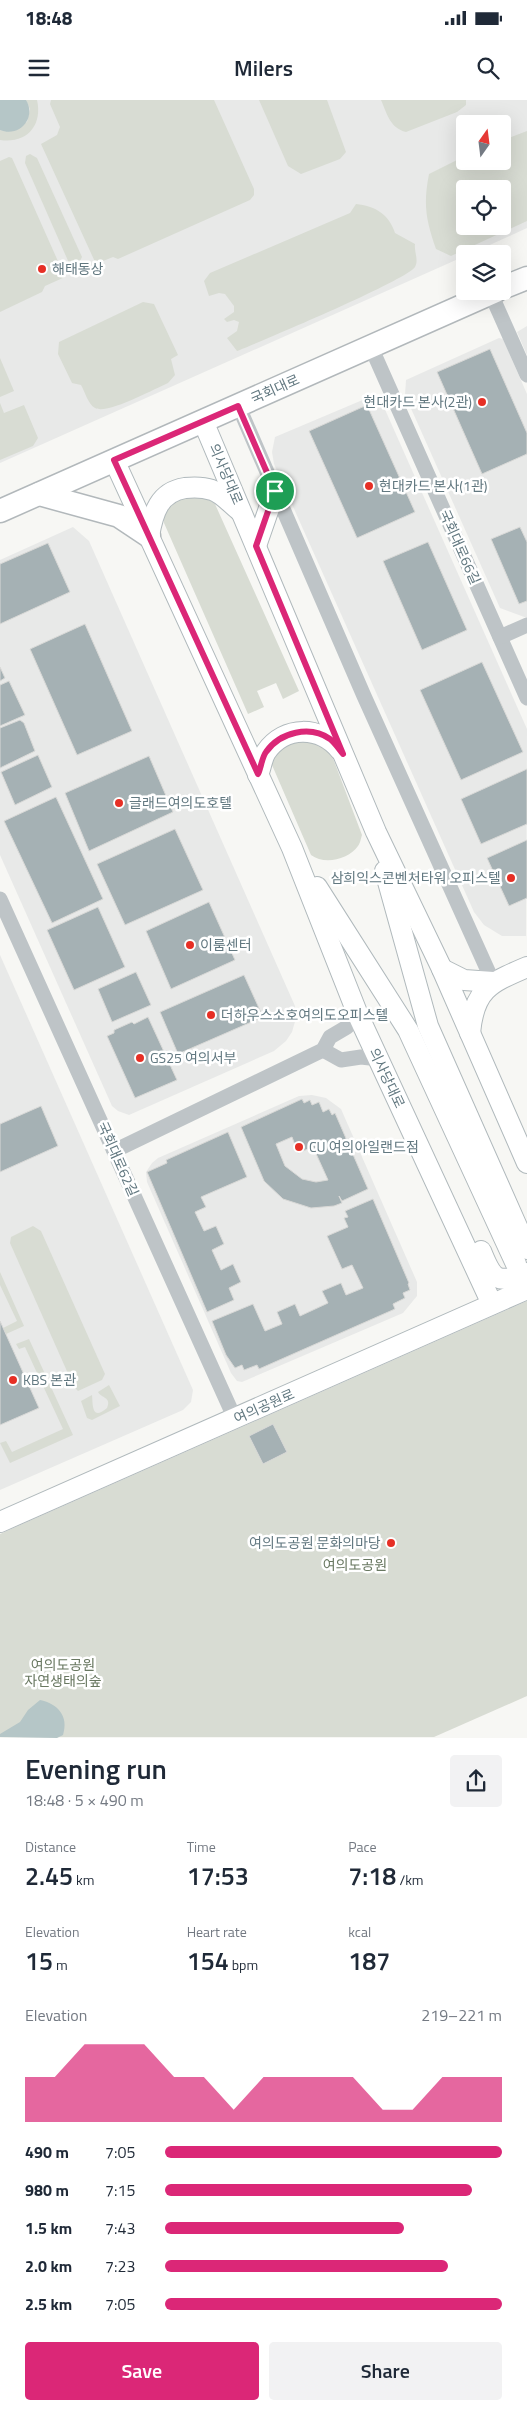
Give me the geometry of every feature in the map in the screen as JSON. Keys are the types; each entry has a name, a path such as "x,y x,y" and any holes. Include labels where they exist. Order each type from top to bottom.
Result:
{"main road":[{"name":"국회대로","path":"511,285 527,278"},
{"name":"국회대로","path":"0,511 477,300"},
{"name":"의사당대로","path":"203,421 376,832 442,969 527,1163"},
{"name":"의사당대로","path":"114,460 292,848 358,1015 492,1304"},
{"path":"39,494 119,516 149,536 157,507 166,494 177,489 197,487 214,490 242,512"},
{"path":"256,546 275,491"},
{"path":"258,774 264,753 288,735 303,731 318,733 332,740 343,754"},
{"name":"의사당대로","path":"376,832 428,1026 523,1262"},
{"name":"의사당대로","path":"292,848 408,1030 523,1262"},
{"path":"470,1033 472,1011 480,996 493,982 527,967"},
{"path":"442,969 464,980 493,982"},
{"path":"450,1213 481,1251 487,1266 496,1277 507,1280 523,1262"},
{"name":"여의공원로","path":"0,1522 527,1289"}],"street":[{"path":"500,300 527,375"},
{"name":"국회대로66길","path":"371,347 527,698"},
{"path":"238,406 364,696 493,982"},
{"path":"500,637 527,625"},
{"name":"국회대로62길","path":"0,899 235,1419"},
{"path":"114,1151 320,1052 330,1037 346,1027 358,1015"},
{"path":"320,1052 341,1060 361,1057 379,1059"}],"shaded area":[{"path":"0,100 527,100 527,228 490,245 456,245 456,260 0,463"},
{"path":"0,100 26,100 29,107 28,120 19,129 7,132 0,130"},
{"path":"527,326 527,355 517,332"},
{"path":"499,338 503,339 527,394 527,618 500,608 405,395 406,380"},
{"path":"372,396 383,405 527,729 526,936 502,936 484,925 474,912 274,464 272,452 275,437"},
{"path":"73,527 89,541 295,1006 296,1018 292,1032 286,1041 274,1051 129,1115 118,1111 112,1106 0,855 0,560"},
{"path":"0,955 193,1390 191,1402 183,1410 0,1490"},
{"path":"312,1095 326,1098 341,1109 417,1282 417,1296 403,1313 242,1382 237,1381 231,1373 147,1182 146,1172 158,1158 299,1096"},
{"path":"40,1700 52,1704 60,1712 64,1722 63,1735 57,1738 0,1737 0,1734 20,1722 28,1710"}],"green space":[{"path":"26,100 37,100 38,109 35,125 25,136 18,139 0,140 0,130 4,131 27,122 30,109"},
{"path":"51,100 214,100 254,189 254,195 250,200 118,259 113,257 96,264 41,144 57,135 60,127 50,104"},
{"path":"259,100 327,100 346,152 340,159 301,174 288,166"},
{"path":"381,100 466,100 466,105 457,112 406,132 393,124"},
{"path":"527,131 527,221 511,228 511,180 456,180 456,235 497,235 475,245 456,245 456,254 451,256 436,249 426,212 429,174 456,160 456,170 511,170 511,137"},
{"path":"30,154 37,158 82,257 78,265 74,266 69,263 25,163 26,156"},
{"path":"9,157 12,158 65,277 45,286 42,292 0,312 0,161"},
{"path":"356,204 380,212 389,221 395,233 415,244 417,262 415,267 406,274 361,297 237,351 227,338 237,331 239,322 234,320 227,322 224,319 234,312 234,306 225,294 219,293 209,296 204,281 210,273 350,213"},
{"path":"143,302 154,304 178,355 171,359 175,375 168,383 120,405 110,408 95,408 81,385 72,383 58,354 59,342"},
{"path":"0,358 14,391 0,397"},
{"path":"0,403 4,413 24,405 38,438 33,446 0,460"},
{"path":"185,496 208,498 215,504 299,691 283,699 276,683 257,691 264,707 248,714 164,523 165,513 169,506"},
{"path":"310,737 331,753 362,835 359,845 354,851 336,860 322,860 311,855 272,765 272,758 281,746"},
{"path":"33,1226 41,1231 105,1374 102,1380 78,1391 74,1387 10,1243 11,1237"},
{"path":"0,1272 24,1326 6,1334 3,1328 17,1321 0,1285"},
{"name":"여의도공원","path":"527,1301 527,1696 434,1737 0,1737 0,1534"},
{"path":"29,1339 73,1435 10,1463 0,1443 6,1441 12,1452 63,1429 25,1347 19,1349 16,1344"},
{"path":"109,1385 120,1406 92,1420 87,1418 81,1401 92,1395 95,1412 102,1412 107,1408 108,1402 98,1392"}],"building":[{"name":"현대카드 본사(2관)","path":"490,349 527,433 527,454 482,474 437,372"},
{"name":"현대카드 본사(1관)","path":"367,405 415,512 357,538 309,431"},
{"path":"520,527 527,542 527,601 519,604 491,539"},
{"path":"428,542 467,630 422,650 383,561"},
{"path":"48,543 70,592 0,624 0,564"},
{"path":"85,624 132,731 77,755 30,649"},
{"path":"482,662 523,752 461,780 420,690"},
{"path":"0,667 5,678 0,681"},
{"path":"9,681 25,715 0,726 0,685"},
{"path":"20,720 24,723 35,751 0,768 0,728"},
{"path":"38,755 52,787 15,805 1,772"},
{"name":"글래드여의도호텔","path":"149,756 173,812 89,851 65,793"},
{"path":"527,769 527,824 481,844 461,799"},
{"path":"56,797 103,899 52,923 4,821"},
{"path":"175,829 203,890 125,925 97,864"},
{"name":"삼희익스콘벤처타워 오피스텔","path":"527,840 527,898 509,906 487,858"},
{"name":"이룸센터","path":"209,902 235,960 171,989 146,931"},
{"path":"98,907 125,967 74,990 47,930"},
{"path":"136,972 151,1005 112,1022 98,989"},
{"name":"더하우스소호여의도오피스텔","path":"244,975 263,1017 178,1054 160,1012"},
{"path":"148,1017 177,1080 135,1098 107,1036 114,1033 114,1030 132,1022 134,1024"},
{"path":"302,1099 304,1103 310,1100 312,1105 319,1102 323,1112 329,1109 332,1115 335,1113 368,1189 342,1201 339,1196 342,1203 334,1206 311,1208 283,1199 264,1181 241,1127","holes":["292,1137 298,1153 313,1147 328,1180 316,1182 302,1179 285,1166 276,1144"]},
{"path":"41,1106 58,1146 0,1172 0,1124"},
{"path":"228,1132 247,1177 201,1197 206,1207 195,1212 204,1231 216,1226 224,1244 212,1250 221,1270 233,1264 241,1282 229,1288 234,1300 207,1312 147,1172 167,1163 166,1160"},
{"path":"373,1199 409,1283 410,1290 403,1293 405,1298 393,1304 395,1309 259,1369 257,1365 244,1370 242,1365 235,1368 226,1355 212,1321 253,1304 265,1331 282,1324 277,1312 295,1304 300,1316 328,1303 322,1291 341,1283 346,1295 363,1288 352,1265 342,1269 327,1236 348,1227 344,1218 348,1217 345,1211"},
{"name":"KBS 본관","path":"0,1321 39,1408 0,1425"},
{"path":"273,1424 287,1452 263,1464 249,1436"}],"place":[{"name":"해태동상","path":"42,269"},
{"name":"현대카드 본사(2관)","path":"482,402"},
{"name":"현대카드 본사(1관)","path":"369,486"},
{"name":"글래드여의도호텔","path":"119,803"},
{"name":"삼희익스콘벤처타워 오피스텔","path":"511,878"},
{"name":"이룸센터","path":"190,945"},
{"name":"더하우스소호여의도오피스텔","path":"211,1015"},
{"name":"GS25 여의서부","path":"140,1058"},
{"name":"CU 여의아일랜드점","path":"299,1147"},
{"name":"KBS 본관","path":"13,1380"},
{"name":"여의도공원 문화의마당","path":"391,1543"}],"route":[{"path":"238,406 275,491 256,546 343,754 332,740 318,733 303,731 288,735 264,753 258,774 114,460 238,406"}],"park label":[{"name":"여의도공원 자연생태의숲","path":"63,1674"}]}
